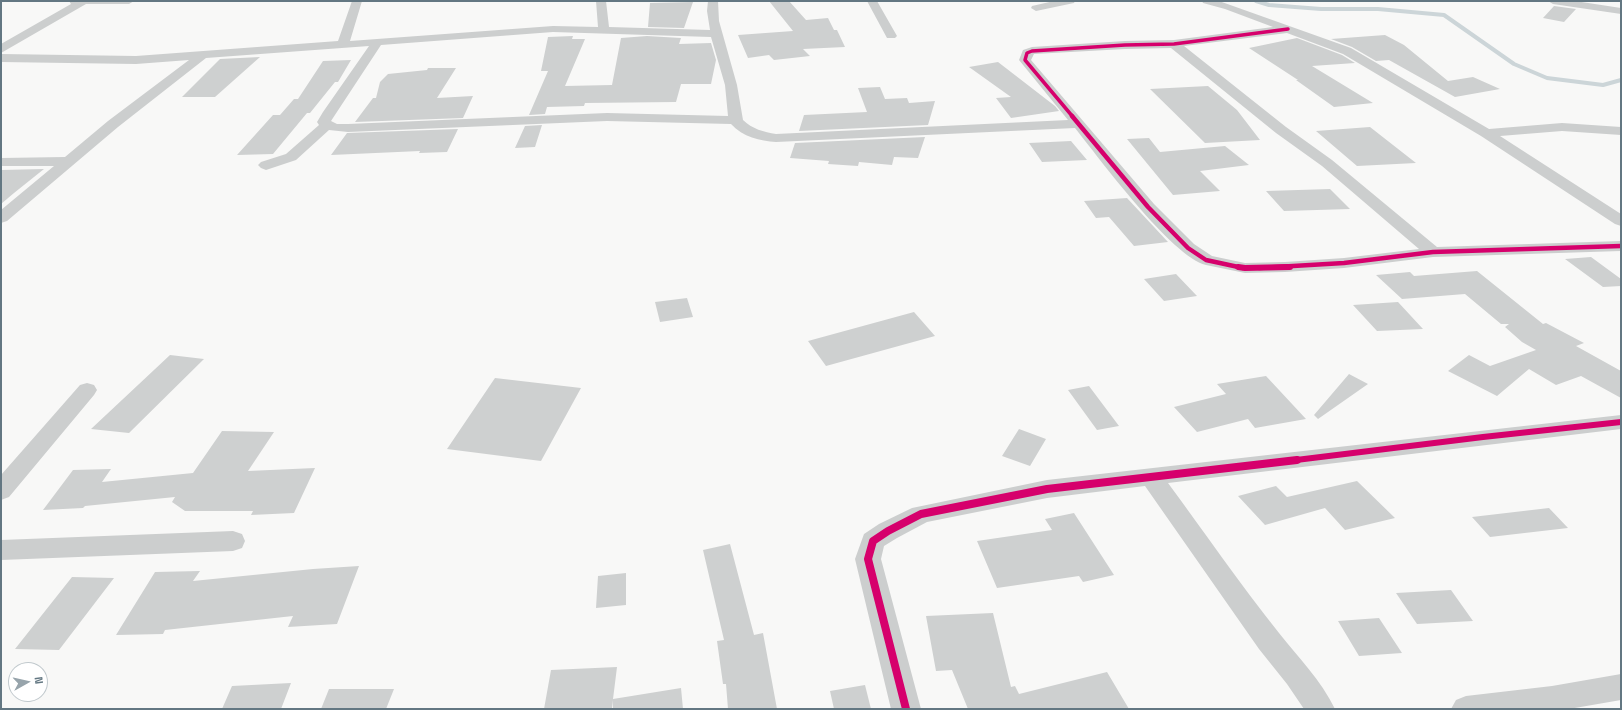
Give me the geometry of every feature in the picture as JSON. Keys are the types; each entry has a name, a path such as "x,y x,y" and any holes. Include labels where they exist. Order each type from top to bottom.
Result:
{"street":[{"path":"1,49 78,1 129,1"},
{"path":"343,45 357,1"},
{"path":"601,1 604,30"},
{"path":"713,1 712,6 717,34 731,86 736,120 743,128 755,134 776,138 1078,124"},
{"path":"872,1 891,36"},
{"path":"1036,8 1070,1"},
{"path":"1207,1 1229,7 1347,51 1486,133 1621,221"},
{"path":"1553,1 1621,11"},
{"path":"1,58 95,60 202,56 553,29 717,34"},
{"path":"1288,29 1174,44 1125,45 1026,53 1025,60 1148,207 1188,248 1206,260 1245,268 1285,267 1344,263 1433,252 1621,246"},
{"path":"377,43 330,112 324,122 327,125 336,128 348,128 606,117 736,120"},
{"path":"1174,44 1281,130 1327,163 1433,252"},
{"path":"1,218 129,111 202,56"},
{"path":"266,166 292,157 327,125"},
{"path":"1486,133 1562,127 1621,131"},
{"path":"1,162 70,161"},
{"path":"1,490 87,390"},
{"path":"906,709 868,559 873,541 888,530 921,514 1047,489 1360,453 1483,436 1621,422"},
{"path":"1150,476 1268,641 1297,675 1320,709"},
{"path":"1,550 233,541"},
{"path":"1466,709 1552,700 1621,688"}],"building":[{"path":"769,1 789,1 806,20 828,18 834,30 837,30 845,47 803,49 810,56 774,60 769,55 748,58 738,35 793,31"},
{"path":"693,2 684,28 648,27 650,3"},
{"path":"1554,6 1576,9 1564,22 1543,18"},
{"path":"1385,35 1404,45 1448,81 1473,77 1500,89 1455,97 1389,60 1376,61 1352,47 1331,39"},
{"path":"573,36 572,39 585,39 565,86 612,85 621,38 647,36 681,38 679,44 711,43 716,60 711,84 681,84 676,102 585,103 584,106 547,107 545,114 529,115 548,71 541,71 548,37"},
{"path":"1297,38 1342,55 1355,63 1312,66 1373,103 1334,107 1296,80 1298,80 1249,48"},
{"path":"260,57 215,97 182,97 220,59"},
{"path":"351,60 338,82 335,82 310,113 307,113 273,154 237,155 273,115 280,115 294,99 298,99 323,61"},
{"path":"998,62 1055,106 1059,111 1011,118 996,98 1011,97 969,67"},
{"path":"428,68 456,68 437,98 473,96 463,118 355,122 373,98 376,98 380,82 388,74 427,70"},
{"path":"1208,86 1237,110 1260,140 1205,143 1150,89"},
{"path":"880,87 885,99 907,98 909,103 935,101 928,125 799,131 804,115 867,112 858,88"},
{"path":"542,125 535,147 515,148 525,126"},
{"path":"1370,127 1416,163 1357,166 1316,131"},
{"path":"458,129 447,152 419,153 420,151 331,155 347,133"},
{"path":"925,137 918,158 894,157 892,165 859,162 858,166 828,164 829,161 790,158 795,143"},
{"path":"1149,138 1160,152 1225,146 1249,165 1200,171 1220,191 1173,195 1127,139"},
{"path":"1071,141 1087,160 1042,162 1029,143"},
{"path":"44,169 14,193 1,204 1,170"},
{"path":"1330,189 1350,209 1284,211 1266,191"},
{"path":"1127,198 1168,242 1134,246 1109,217 1096,218 1084,201"},
{"path":"1591,257 1621,279 1621,286 1603,287 1565,259"},
{"path":"1477,271 1543,324 1546,323 1584,343 1576,346 1621,371 1621,398 1581,376 1556,385 1529,369 1497,396 1448,371 1469,355 1490,366 1536,350 1522,342 1505,327 1509,324 1501,324 1465,294 1402,299 1376,275 1410,272 1414,276"},
{"path":"1176,274 1197,296 1164,301 1144,279"},
{"path":"687,298 693,317 660,322 655,302"},
{"path":"1398,302 1423,329 1377,331 1353,305"},
{"path":"914,312 935,336 826,366 808,341"},
{"path":"170,355 204,359 129,433 91,429"},
{"path":"1349,374 1368,384 1318,419 1314,415"},
{"path":"1266,376 1306,419 1255,428 1248,419 1197,432 1174,407 1226,394 1217,384"},
{"path":"495,378 581,388 541,461 447,449"},
{"path":"1089,386 1119,426 1097,430 1068,390"},
{"path":"1019,429 1046,439 1030,466 1002,456"},
{"path":"222,431 274,432 248,471 315,468 294,513 251,515 253,511 185,511 172,502 175,497 85,506 83,508 43,510 73,470 111,469 102,482 193,473"},
{"path":"1357,481 1395,518 1345,530 1325,508 1265,525 1238,496 1276,486 1287,497"},
{"path":"1549,508 1568,528 1490,537 1472,517"},
{"path":"1074,513 1114,575 1083,582 1079,576 997,588 977,541 1052,530 1045,519"},
{"path":"730,544 754,635 763,633 777,709 728,709 726,684 723,684 717,641 724,640 703,550"},
{"path":"359,566 337,624 288,627 293,616 165,630 163,634 116,635 155,572 200,571 193,581"},
{"path":"626,573 626,605 596,608 598,576"},
{"path":"72,577 114,578 59,650 15,649"},
{"path":"1451,590 1473,621 1417,624 1396,593"},
{"path":"993,613 1011,687 1015,686 1019,694 1107,672 1129,709 968,709 952,670 936,671 926,616"},
{"path":"1379,618 1402,653 1359,656 1338,621"},
{"path":"617,667 613,699 681,688 683,709 613,709 613,700 612,709 544,709 551,670"},
{"path":"291,683 281,709 222,709 232,686"},
{"path":"865,685 871,709 834,709 830,691"},
{"path":"329,689 394,689 386,709 321,709"}],"waterway":[{"path":"1256,1 1269,5 1321,9 1378,9 1444,15 1514,64 1547,78 1603,85 1621,80"}],"cycle path":[{"path":"1288,29 1174,44 1125,45 1032,51 1027,53 1025,60 1148,207 1188,248 1206,260 1245,268 1285,267 1344,263 1433,252 1621,246"},
{"path":"906,709 868,559 873,541 888,531 921,514 1047,489 1621,422"}]}
